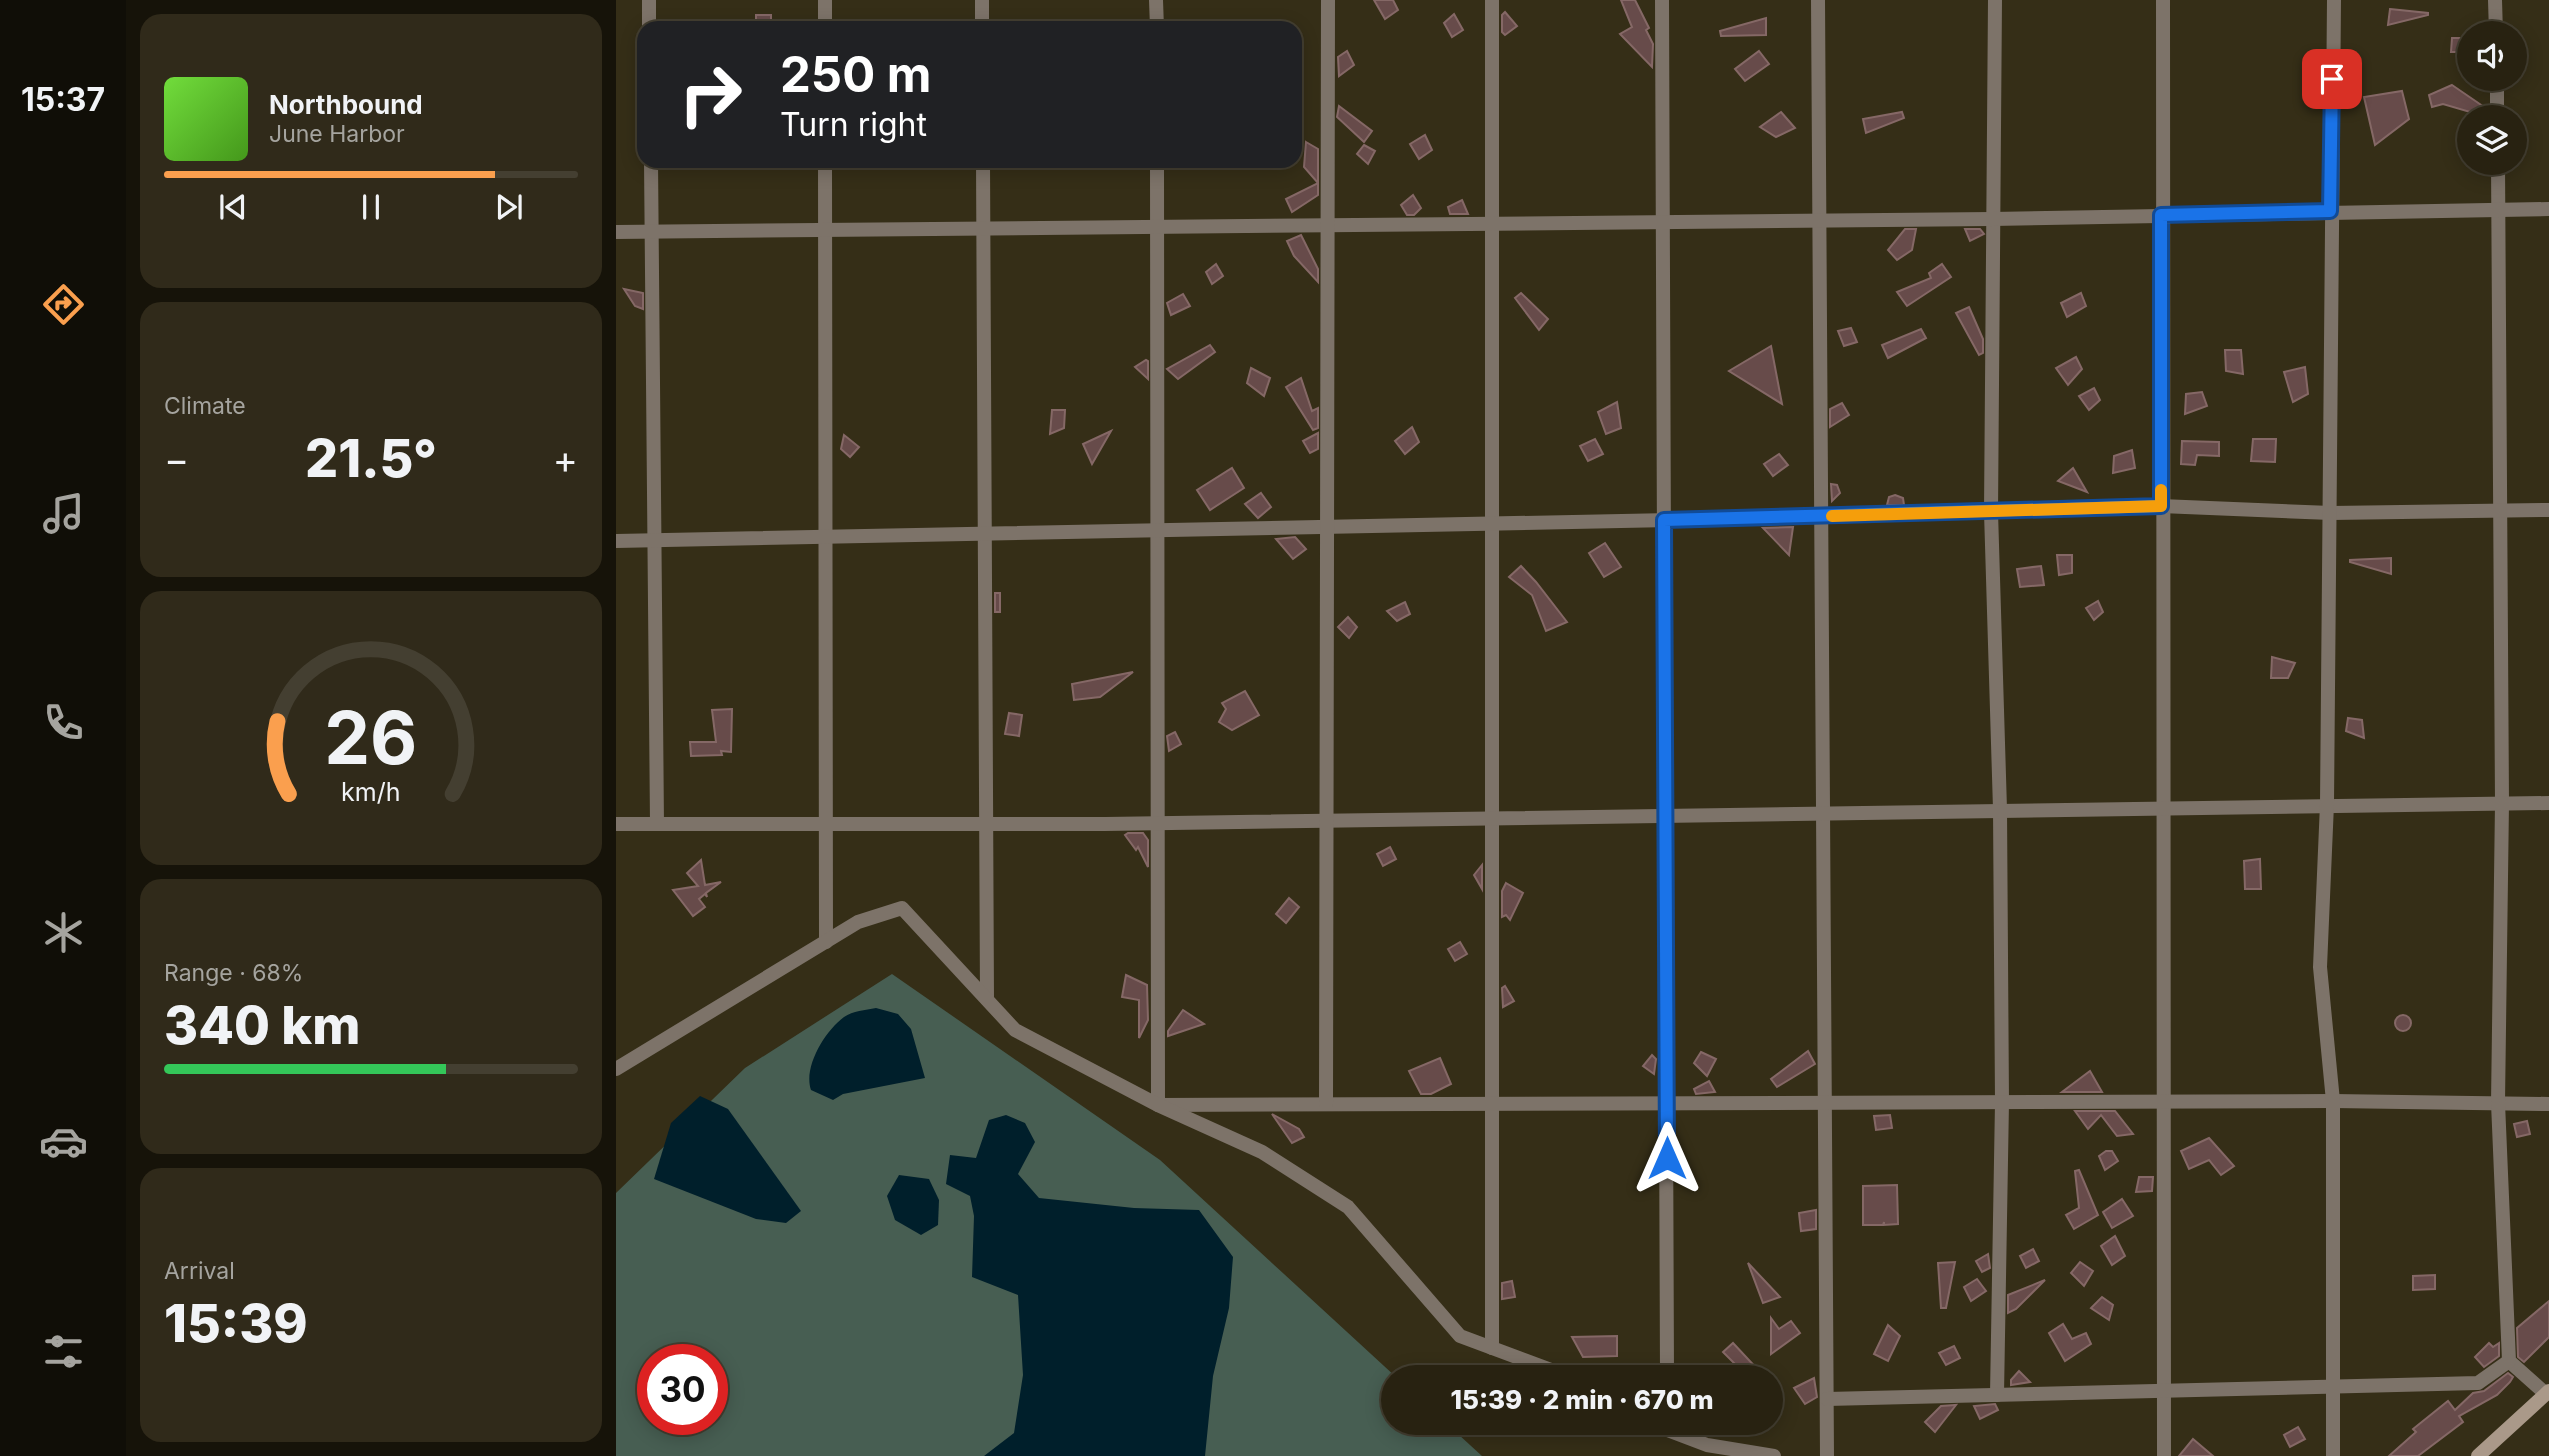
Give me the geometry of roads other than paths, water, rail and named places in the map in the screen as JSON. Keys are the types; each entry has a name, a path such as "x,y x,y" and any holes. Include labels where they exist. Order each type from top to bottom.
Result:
{"street":[{"path":"649,0 649,21"},
{"path":"825,0 825,21"},
{"path":"982,0 982,21"},
{"path":"1156,0 1157,21"},
{"path":"1326,1104 1328,0"},
{"path":"1492,0 1492,1348"},
{"path":"1662,0 1667,1365"},
{"path":"1818,0 1827,1456"},
{"path":"1995,0 1991,512 2000,809 2002,1102 1997,1395"},
{"path":"2163,0 2161,506 2164,1456"},
{"path":"2333,1456 2333,1101 2320,967 2327,804 2331,513 2330,211 2334,0"},
{"path":"2495,0 2496,21"},
{"path":"651,168 657,824"},
{"path":"825,168 826,942"},
{"path":"982,168 986,999"},
{"path":"1157,168 1158,1104"},
{"path":"2488,1453 2547,1392 2509,1361 2498,1103 2502,803 2498,175"},
{"path":"616,232 1992,219 2549,209"},
{"path":"616,541 1821,517 2161,506 2331,513 2549,510"},
{"path":"616,824 1159,823 2327,804 2549,803"},
{"path":"616,1069 858,922 902,908 1015,1030 1158,1104 1262,1152 1348,1207 1460,1336 1538,1365"},
{"path":"1158,1104 2333,1101 2549,1104"},
{"path":"1827,1399 2478,1384 2509,1361"},
{"path":"1686,1435 1707,1446 1774,1456"}],"water":[{"path":"876,1008 898,1014 911,1029 925,1078 843,1094 833,1100 811,1090 809,1081 813,1060 830,1031 848,1015"},
{"path":"700,1096 728,1109 801,1211 786,1223 756,1219 654,1179 671,1123"},
{"path":"1006,1115 1025,1123 1035,1142 1018,1174 1039,1198 1134,1208 1199,1210 1233,1257 1229,1308 1213,1376 1205,1456 984,1456 1014,1433 1023,1375 1018,1295 972,1277 974,1216 970,1196 946,1184 950,1155 976,1158 989,1120"},
{"path":"899,1175 929,1179 939,1200 938,1225 921,1235 895,1220 887,1196"}]}
